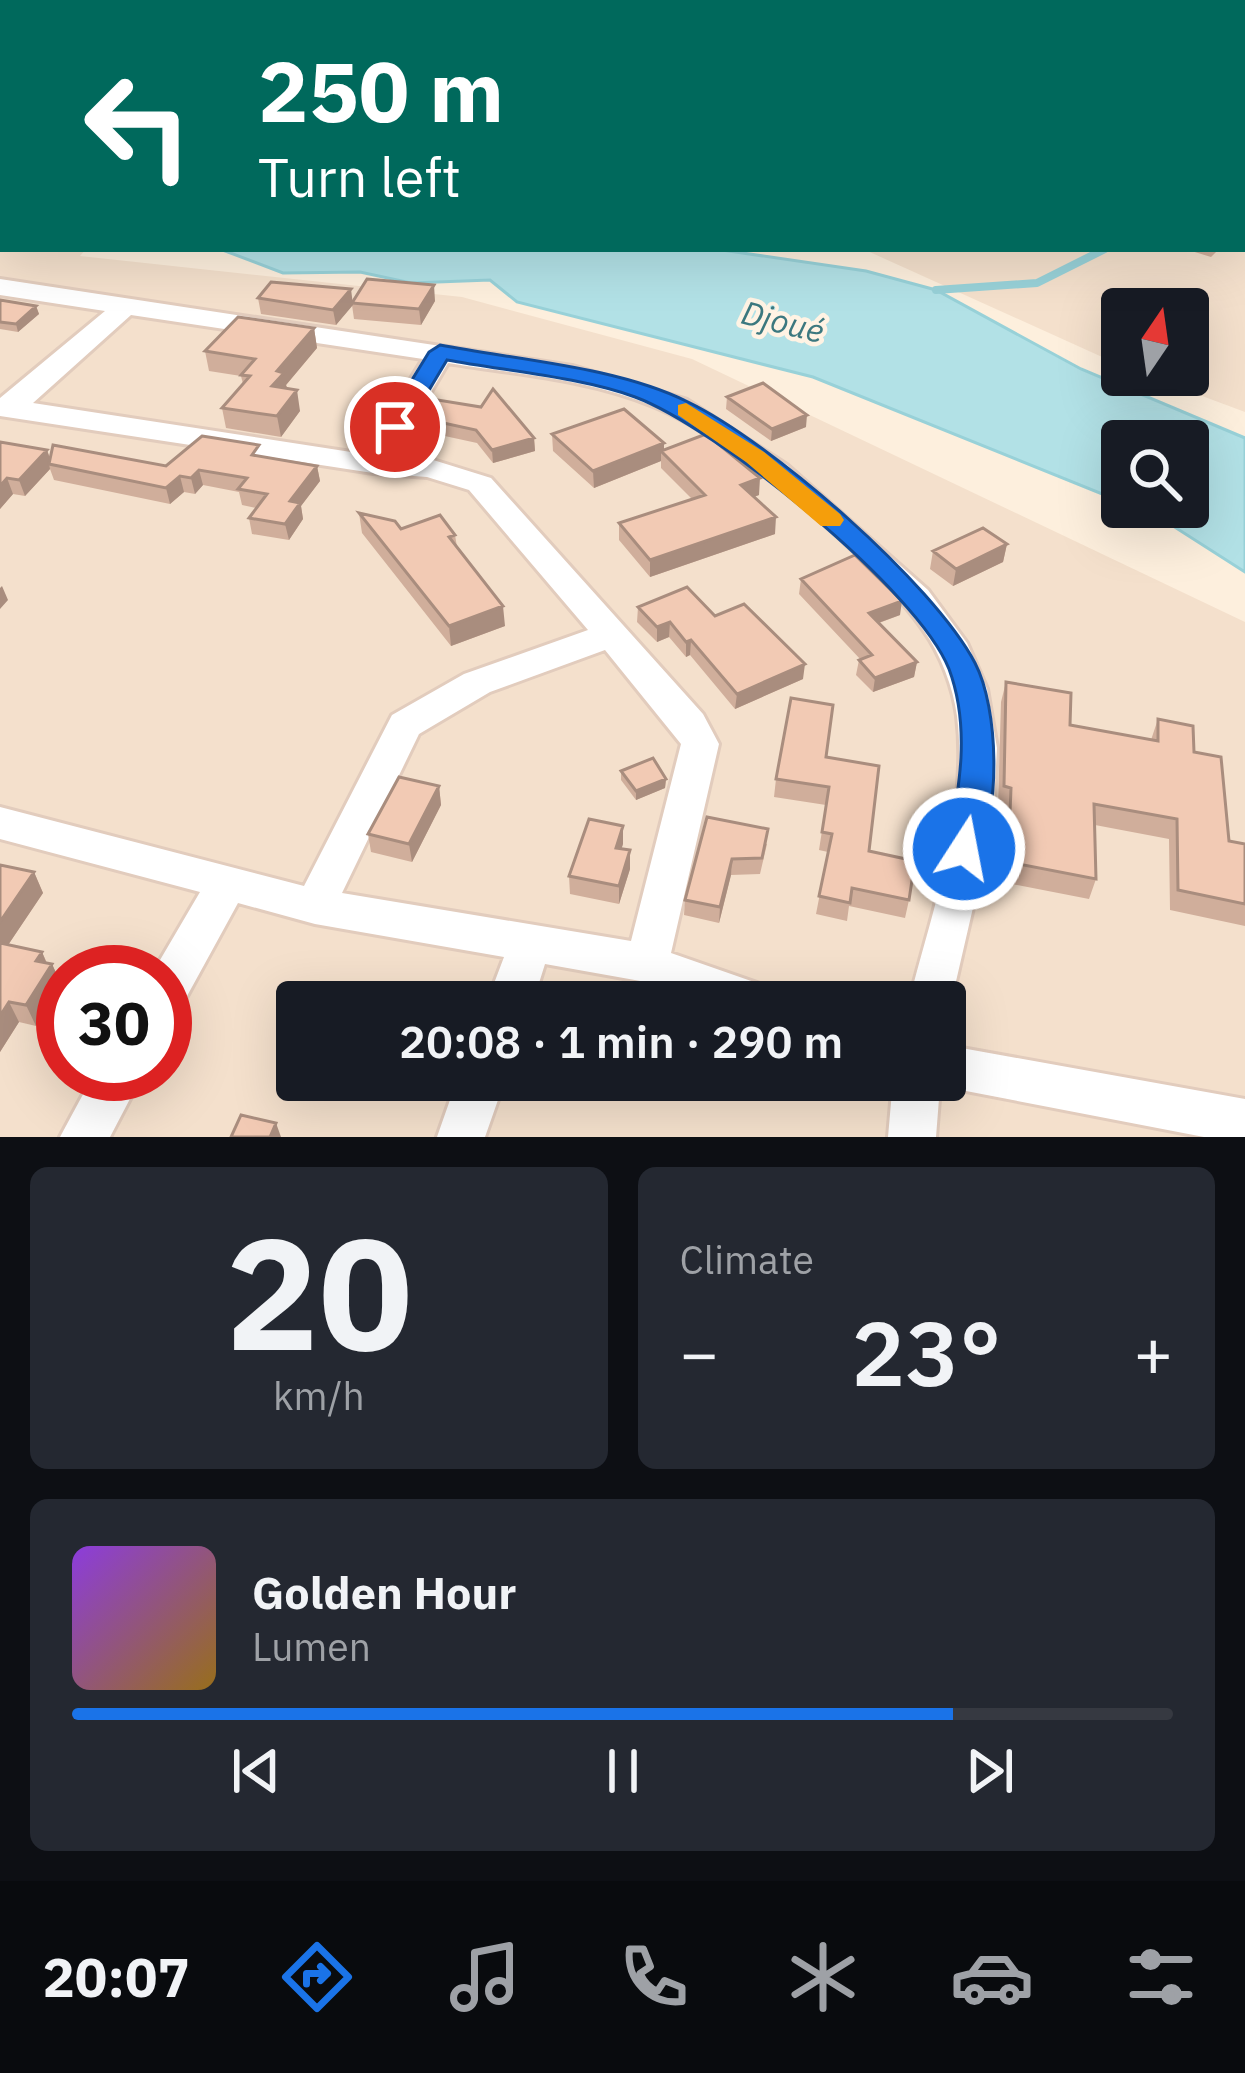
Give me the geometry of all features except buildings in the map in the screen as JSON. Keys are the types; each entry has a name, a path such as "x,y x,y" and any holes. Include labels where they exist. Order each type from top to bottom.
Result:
{"street":[{"path":"0,287 572,374 682,407 755,457 836,524 934,620 963,668 976,716 977,781 936,981"},
{"path":"5,408 125,306"},
{"path":"373,464 440,352"},
{"path":"5,408 373,464 430,468 479,484 690,724 700,744 647,964"},
{"path":"315,906 405,725 424,710 494,677 610,635"},
{"path":"0,824 315,906 647,964 695,981"},
{"path":"192,945 226,885"},
{"path":"517,981 530,945"},
{"path":"966,1070 1245,1122"},
{"path":"83,1137 104,1101"},
{"path":"461,1137 474,1101"},
{"path":"912,1137 915,1101"}],"shaded area":[{"path":"0,252 83,252 80,256 462,297 692,359 1245,622 1245,1137 0,1137"},
{"path":"870,252 1245,252 1245,412 1202,396 1209,396 1209,288 1101,288 1101,357"}],"water":[{"name":"Djoué","path":"228,252 736,252 866,271 936,290 1101,377 1101,396 1145,396 1202,420 1101,420 1101,494 813,377 517,302 490,280 411,283 360,272 283,273"},
{"path":"1209,423 1245,438 1245,572 1176,528 1209,528"}],"waterway":[{"path":"936,290 1037,283 1099,252"}],"slow traffic":[{"path":"686,410 755,457 831,520"}],"route":[{"path":"395,427 440,352 634,389 682,407 755,457 851,537 934,620 963,668 976,716 977,781 964,849"}]}
